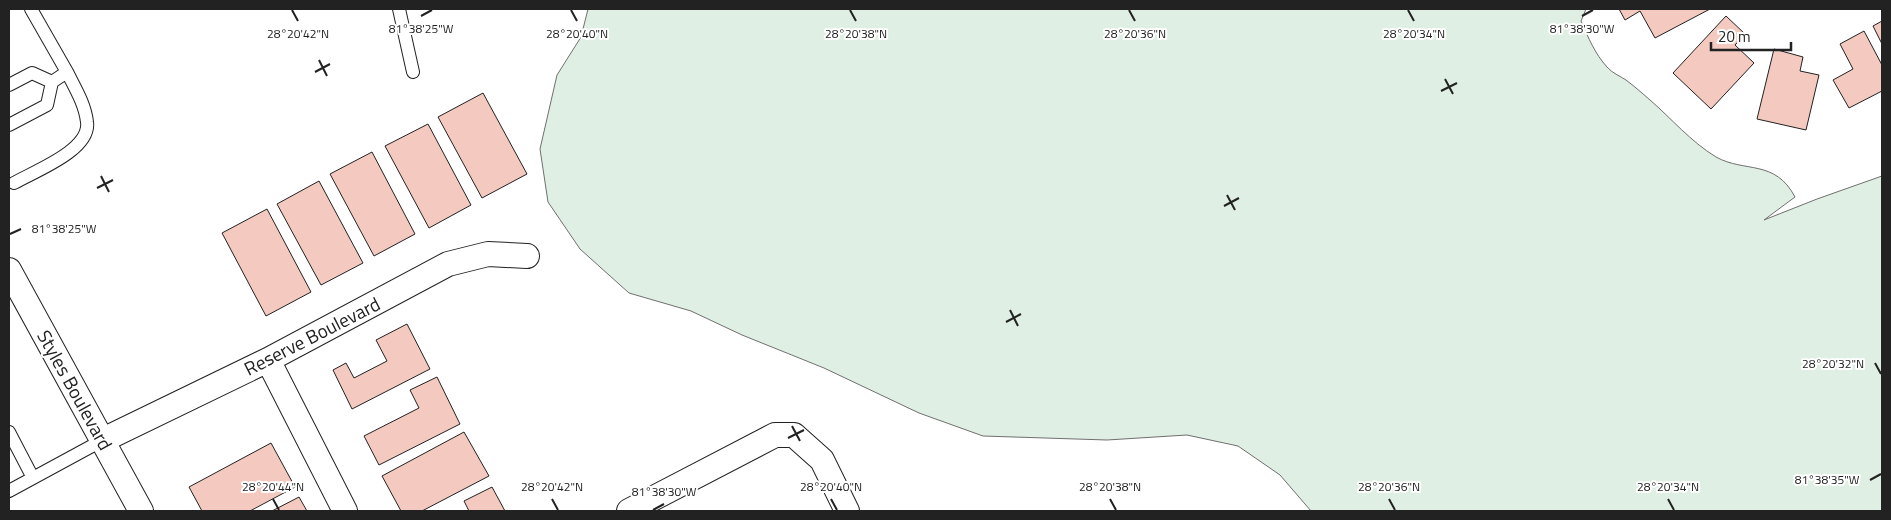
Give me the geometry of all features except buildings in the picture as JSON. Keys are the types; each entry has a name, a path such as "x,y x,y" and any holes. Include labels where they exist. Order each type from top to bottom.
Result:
{"street":[{"name":"Reserve Boulevard","path":"103,440 268,360 448,264 488,254 527,256"},
{"name":"Styles Boulevard","path":"9,270 141,511"},
{"path":"268,360 345,511"},
{"path":"629,511 775,435 794,435 822,460 847,511"}],"lane":[{"path":"14,182 71,152 81,143 88,124 80,98 31,9"},
{"path":"399,9 413,72"},
{"path":"9,125 47,105 52,82 67,72"},
{"path":"9,85 32,73 52,82"},
{"path":"9,432 33,478"},
{"path":"9,491 103,440"}],"green space":[{"path":"588,9 1586,9 1581,21 1595,51 1609,69 1635,87 1689,137 1716,157 1727,162 1769,172 1787,185 1795,197 1764,220 1882,176 1882,511 1311,511 1280,475 1238,446 1187,435 1107,440 983,436 919,413 824,368 742,335 691,311 629,293 580,249 548,202 540,149 557,75 581,37"}]}
